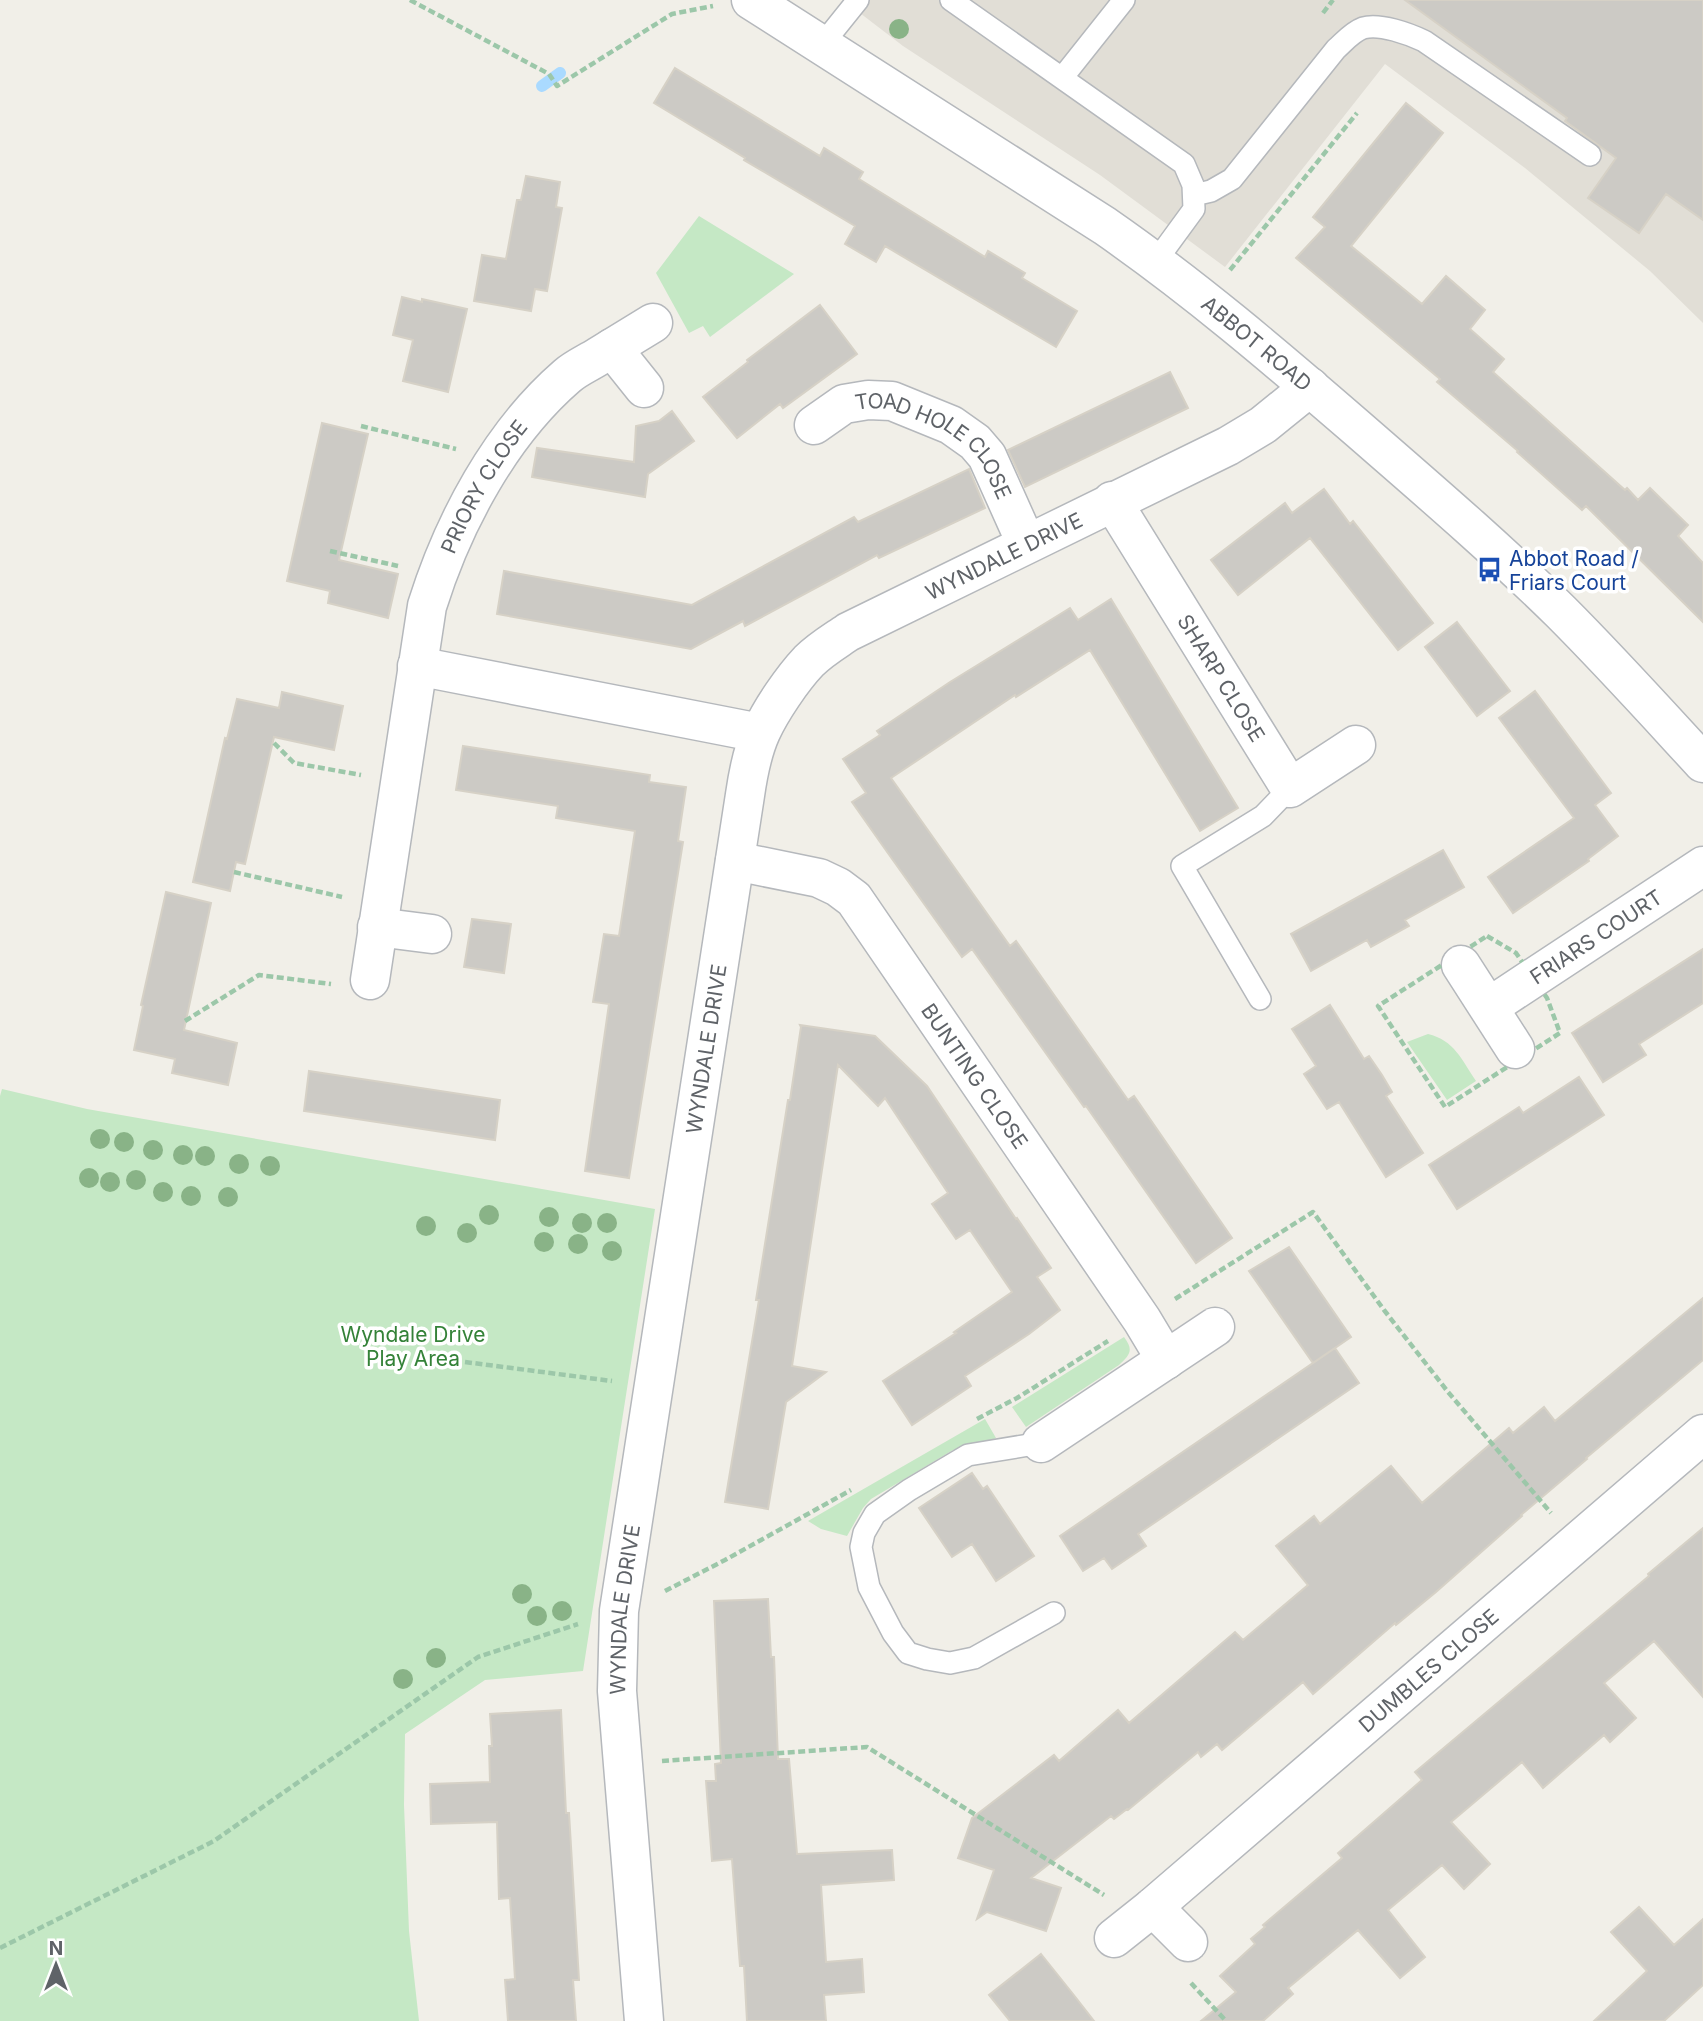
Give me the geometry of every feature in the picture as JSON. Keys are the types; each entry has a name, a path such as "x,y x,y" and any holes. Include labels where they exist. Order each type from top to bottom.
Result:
{"street":[{"name":"ABBOT ROAD","path":"734,2 821,46 982,146 1156,261 1206,300 1479,534 1560,612 1703,763"},
{"name":"PRIORY CLOSE","path":"370,980 427,606 454,531 487,471 547,395 570,374 653,323"},
{"path":"612,348 644,388"},
{"name":"WYNDALE DRIVE","path":"644,2021 617,1692 619,1611 750,766 760,733 808,662 848,632 1228,446 1263,425 1310,387"},
{"name":"TOAD HOLE CLOSE","path":"814,425 844,404 868,400 892,401 951,425 975,442 987,456 1026,543"},
{"name":"SHARP CLOSE","path":"1112,501 1290,788"},
{"path":"417,666 760,733"},
{"path":"1290,788 1356,745"},
{"name":"BUNTING CLOSE","path":"735,861 819,878 854,899 1142,1320 1166,1360"},
{"name":"FRIARS COURT","path":"1489,1007 1703,866"},
{"path":"379,917 432,934"},
{"path":"1461,965 1515,1049"},
{"path":"1041,1443 1215,1327"},
{"name":"DUMBLES CLOSE","path":"1136,1920 1703,1434"},
{"path":"1136,1920 1188,1942"}],"lane":[{"path":"821,46 858,0"},
{"path":"951,0 1184,164 1193,185 1194,209 1156,261"},
{"path":"1062,78 1124,0"},
{"path":"1194,195 1211,191 1231,179 1336,49 1365,27 1409,34 1424,41 1590,155"},
{"path":"1259,999 1182,866 1263,816 1290,788"},
{"path":"1041,1443 968,1455 875,1514 864,1533 861,1547 869,1587 893,1633 908,1653 950,1663 974,1658 1054,1613"}],"path":[{"path":"410,0 549,75 556,86 672,14 734,2"},
{"path":"1206,300 1357,113"},
{"path":"361,426 497,458"},
{"path":"330,551 436,575"},
{"path":"274,743 294,763 400,782"},
{"path":"233,872 379,917"},
{"path":"185,1021 259,975 369,988 370,980"},
{"path":"967,1424 1017,1398 1313,1212 1448,1392 1577,1543"},
{"path":"465,1362 655,1387"},
{"path":"0,1948 214,1841 478,1657 619,1611 667,1590 858,1486"},
{"path":"622,1764 867,1747 1136,1920"}],"shaded area":[{"path":"843,0 1703,0 1703,323 1650,271 1525,168 1385,64 1225,267 1100,175 903,46"}],"green space":[{"path":"699,216 794,274 710,337 703,326 689,333 656,273"},
{"path":"1428,1034 1451,1046 1476,1081 1447,1100 1407,1042"},
{"name":"Wyndale Drive Play Area","path":"2,1089 87,1109 655,1209 583,1671 485,1680 405,1734 404,1805 409,1931 419,2021 0,2021"},
{"path":"1124,1337 1129,1345 1129,1352 1119,1365 1026,1427 1012,1407"},
{"path":"985,1419 996,1438 953,1450 871,1499 847,1536 821,1529 808,1521"}],"building":[{"path":"1405,0 1703,0 1703,220 1666,194 1639,233 1588,198 1616,158 1565,121 1567,118"},
{"path":"675,68 820,156 824,148 863,172 859,179 985,257 988,251 1025,273 1022,278 1077,311 1056,347 885,246 876,262 845,244 855,226 654,103"},
{"path":"1406,103 1443,133 1351,246 1422,304 1446,276 1485,310 1470,329 1504,359 1493,372 1625,490 1627,488 1638,500 1650,488 1688,525 1678,536 1703,563 1703,622 1586,506 1582,510 1437,382 1440,379 1296,258 1325,227 1313,217"},
{"path":"526,176 560,182 556,207 562,208 547,291 535,289 531,311 474,301 482,255 506,259 517,200 521,200"},
{"path":"402,297 467,309 448,392 403,381 413,340 393,335"},
{"path":"820,305 857,354 783,408 780,404 737,438 703,397"},
{"path":"1170,372 1188,408 1025,487 1008,450"},
{"path":"672,411 694,441 648,474 645,497 532,477 537,448 634,462 636,426 659,421"},
{"path":"322,423 368,434 339,560 398,574 388,618 328,603 330,591 287,581"},
{"path":"969,469 985,508 879,558 877,555 745,626 743,621 691,649 497,614 504,571 692,605 854,517 858,522"},
{"path":"1324,489 1350,524 1353,521 1433,623 1398,650 1310,538 1238,595 1211,560 1285,503 1292,513"},
{"path":"1111,599 1238,808 1200,831 1090,650 1016,697 1015,695 891,778 1010,946 1016,941 1128,1100 1134,1096 1232,1238 1196,1263 972,949 962,957 852,802 866,793 843,759 880,735 877,731 950,682 1070,608 1078,620"},
{"path":"1457,622 1510,691 1477,716 1425,647"},
{"path":"1535,691 1611,793 1595,805 1618,836 1588,859 1589,861 1513,913 1488,877 1574,818 1499,718"},
{"path":"282,692 343,706 334,750 274,737 245,864 236,862 230,891 193,882 225,738 227,739 237,699 279,708"},
{"path":"463,746 650,775 649,782 686,787 678,841 683,842 629,1178 585,1171 609,1004 593,1002 604,934 619,936 635,831 556,818 558,806 456,790"},
{"path":"1443,850 1464,887 1405,920 1409,926 1371,947 1367,940 1311,971 1291,934"},
{"path":"166,892 211,903 184,1030 237,1043 228,1085 172,1073 175,1059 134,1050"},
{"path":"472,919 511,924 504,973 464,967"},
{"path":"1703,949 1703,1003 1639,1044 1646,1055 1603,1082 1572,1033"},
{"path":"1330,1005 1364,1059 1369,1056 1382,1075 1392,1092 1386,1096 1423,1153 1386,1177 1339,1102 1327,1109 1304,1074 1316,1066 1292,1029"},
{"path":"800,1025 875,1036 927,1086 1051,1268 1037,1277 1060,1310 965,1376 971,1386 912,1425 883,1381 1012,1292 970,1230 956,1239 932,1204 948,1193 885,1098 878,1106 838,1065 792,1366 826,1372 786,1402 768,1509 725,1502 759,1300 756,1300"},
{"path":"309,1071 500,1100 495,1140 304,1111"},
{"path":"1579,1077 1604,1115 1457,1209 1429,1165 1519,1107 1523,1113"},
{"path":"1289,1247 1351,1337 1313,1363 1249,1271"},
{"path":"1703,1298 1703,1360 1586,1458 1436,1592 1396,1625 1395,1623 1313,1694 1303,1682 1222,1750 1217,1744 1201,1757 1198,1752 1128,1810 1114,1819 1111,1816 1031,1878 1061,1888 1046,1931 987,1912 977,1919 994,1870 958,1858 972,1818 1054,1755 1059,1761 1118,1710 1129,1723 1235,1632 1243,1640 1308,1585 1276,1546 1314,1516 1320,1524 1391,1466 1422,1503 1509,1428 1513,1433 1544,1407 1555,1421"},
{"path":"1335,1348 1359,1383 1138,1534 1146,1546 1112,1569 1104,1558 1083,1571 1060,1536"},
{"path":"972,1473 983,1489 987,1486 1034,1556 996,1581 972,1544 952,1557 919,1508"},
{"path":"1703,1528 1703,1697 1654,1641 1604,1683 1636,1718 1610,1742 1604,1735 1543,1788 1522,1762 1451,1822 1490,1864 1464,1889 1442,1865 1388,1910 1425,1957 1400,1978 1358,1930 1288,1988 1293,1994 1263,2021 1201,2021 1236,1992 1220,1976 1255,1944 1251,1939 1265,1927 1263,1925 1342,1858 1338,1853 1422,1780 1415,1772"},
{"path":"768,1599 771,1657 774,1657 778,1759 789,1759 797,1854 892,1850 894,1880 821,1885 826,1962 862,1959 864,1992 824,1995 826,2021 747,2021 732,1859 712,1861 706,1781 716,1781 715,1764 721,1763 714,1601"},
{"path":"561,1710 579,1980 573,1980 576,2021 508,2021 505,1980 515,1979 510,1898 499,1899 497,1822 431,1824 430,1784 490,1782 490,1714"},
{"path":"1639,1907 1674,1945 1703,1919 1703,1985 1664,2021 1594,2021 1647,1971 1611,1932"},
{"path":"1041,1954 1094,2021 1010,2021 989,1995"}],"waterway":[{"path":"542,86 560,73"}],"place":[{"name":"Abbot Road / Friars Court","path":"1489,570"}]}
